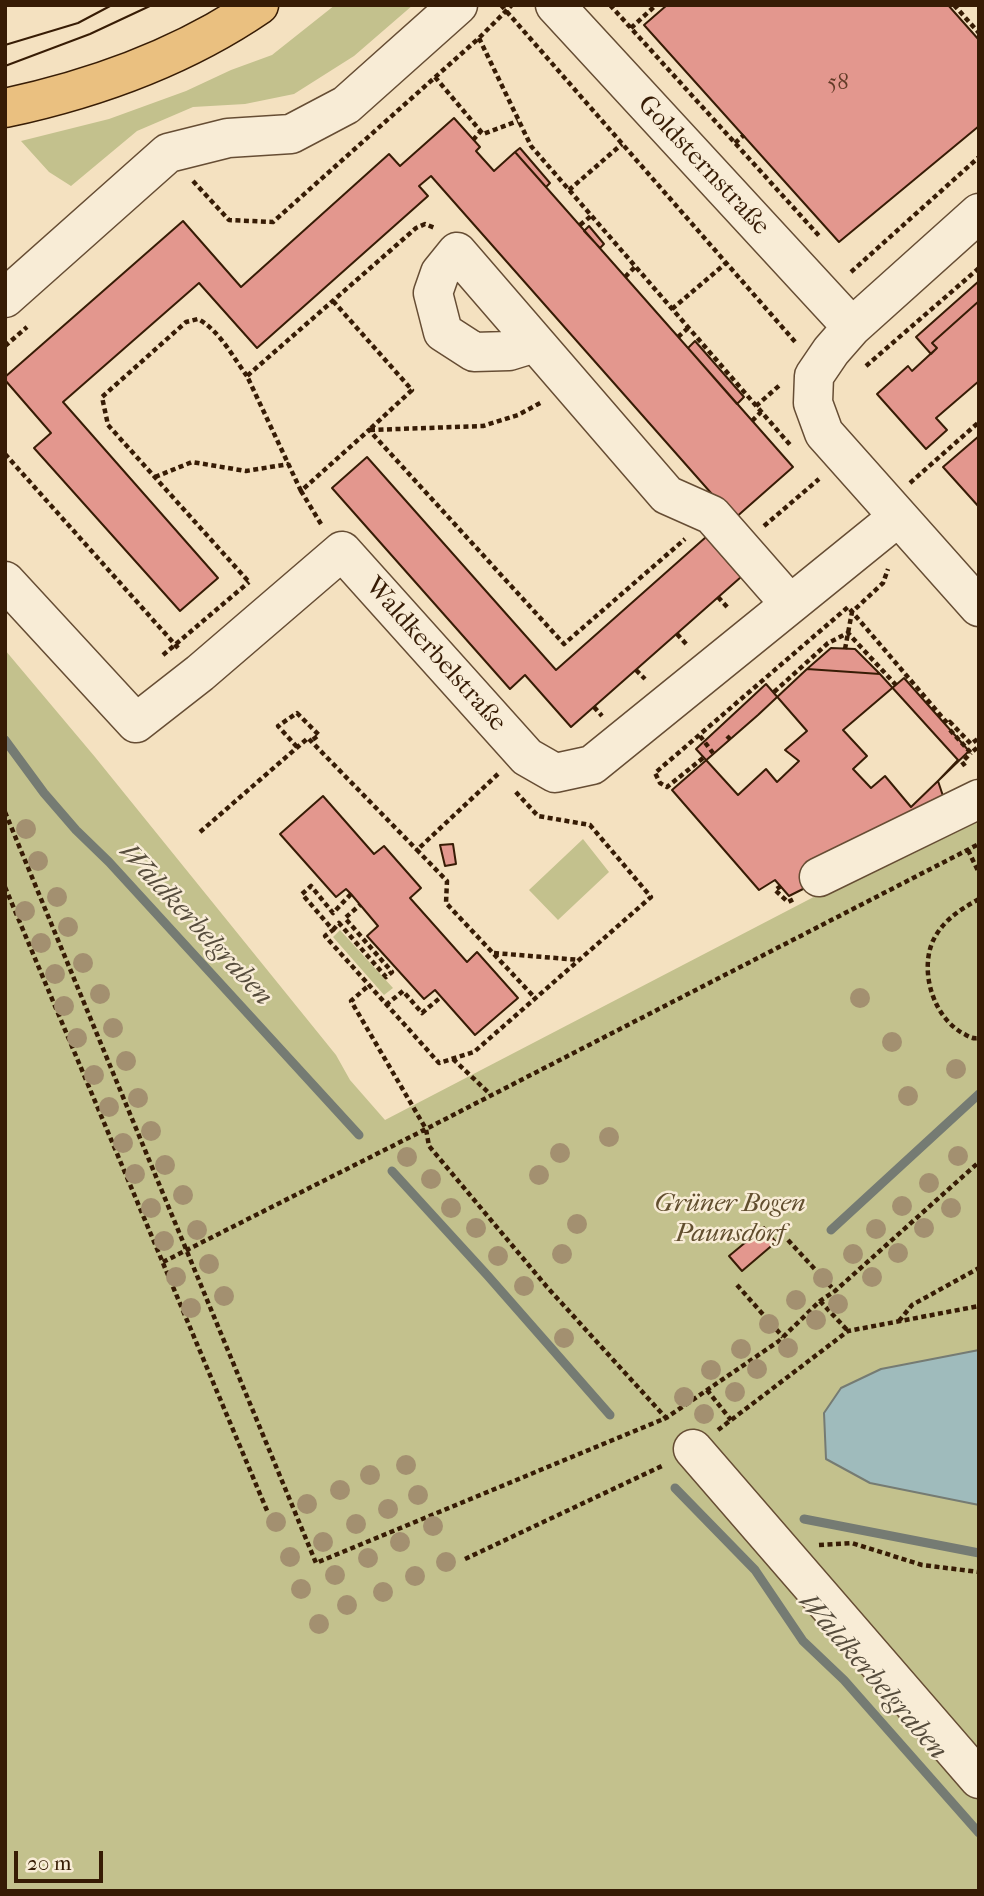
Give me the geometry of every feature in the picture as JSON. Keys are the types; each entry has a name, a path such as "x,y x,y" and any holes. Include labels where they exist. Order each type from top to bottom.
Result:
{"main road":[{"path":"5,108 78,90 163,59 234,22 259,5"}],"street":[{"path":"5,298 168,153 228,138 291,134 346,105 458,5"},
{"name":"Goldsternstraße","path":"555,5 852,327"},
{"path":"979,213 852,327 831,351 809,364 813,403 824,433 979,607"},
{"path":"535,343 509,351 474,352 443,332 433,293 440,274 457,252 667,495 712,515 790,604"},
{"name":"Waldkerbelstraße","path":"342,551 527,757 555,773 592,765 790,604 892,511"},
{"path":"5,580 136,723 200,673 342,551"},
{"path":"819,877 972,783"},
{"path":"693,1449 979,1779"}],"path":[{"path":"500,5 726,263 809,364"},
{"path":"610,5 822,240"},
{"path":"631,28 656,5"},
{"path":"954,5 979,33"},
{"path":"479,38 531,146 798,455"},
{"path":"435,78 484,134 519,121"},
{"path":"473,140 481,131"},
{"path":"569,190 622,144"},
{"path":"845,265 851,272 979,157"},
{"path":"580,225 591,216"},
{"path":"247,376 416,228 425,224 433,226 457,252"},
{"path":"672,309 726,263"},
{"path":"625,277 635,267"},
{"path":"301,491 412,390 333,301"},
{"path":"157,660 249,582 108,425 102,397 186,322 198,319 206,323 247,376 301,491 319,522 342,551"},
{"path":"678,337 688,328"},
{"path":"369,430 483,426 517,415 573,386"},
{"path":"756,406 773,391"},
{"path":"752,421 761,412"},
{"path":"892,511 979,422"},
{"path":"369,430 564,644 712,515"},
{"path":"5,454 200,673"},
{"path":"155,477 192,463 247,471 289,464"},
{"path":"740,547 819,479"},
{"path":"845,649 852,612 883,583"},
{"path":"718,597 735,615"},
{"path":"703,758 667,787 660,783 655,772 848,607 948,724 950,722 971,744 979,738"},
{"path":"848,633 895,685"},
{"path":"774,692 828,643 848,633"},
{"path":"744,696 748,702"},
{"path":"297,747 278,726 297,713 318,735 311,741"},
{"path":"950,730 971,753"},
{"path":"700,736 713,753"},
{"path":"200,832 308,738 447,881 446,903 536,999"},
{"path":"972,783 962,762 979,747"},
{"path":"360,905 345,918 393,972 386,977 339,923 325,936 439,1063 474,1052 652,897 590,825 538,816 499,774 417,849"},
{"path":"5,812 316,1563 666,1418 783,1337 820,1301 835,1291 979,1163"},
{"path":"163,1262 979,844"},
{"path":"968,850 979,873"},
{"path":"333,930 302,894 311,886 333,913 351,894"},
{"path":"775,890 781,886"},
{"path":"5,887 268,1513"},
{"path":"979,900 958,911 941,927 932,943 928,959 931,991 940,1011 955,1029 974,1039 979,1038"},
{"path":"493,953 581,960"},
{"path":"369,986 351,1001 426,1129 429,1146 547,1287 693,1449"},
{"path":"386,1005 403,991 422,1013 441,998"},
{"path":"453,1059 491,1095"},
{"path":"788,1240 835,1291"},
{"path":"898,1321 912,1305 979,1268"},
{"path":"737,1285 783,1337"},
{"path":"820,1301 848,1331"},
{"path":"465,1559 683,1455 848,1331 979,1306"},
{"path":"707,1390 731,1420"},
{"path":"791,1562 820,1544 852,1543 922,1565 979,1572"}],"green space":[{"path":"335,5 413,5 354,56 294,94 245,104 193,107 137,131 71,186 49,172 21,141 109,119 272,55"},
{"name":"Grüner Bogen Paunsdorf","path":"5,650 336,1055 350,1080 385,1120 979,811 979,1891 5,1891"},
{"path":"583,839 609,872 558,920 529,890"},
{"path":"340,930 393,988 384,995 333,937"}],"water":[{"path":"979,1350 979,1505 870,1483 826,1459 824,1413 841,1388 881,1369"}],"building":[{"path":"667,5 948,5 979,40 979,126 839,242 644,25"},
{"path":"454,118 480,147 476,151 494,171 515,152 793,467 734,519 431,176 419,186 428,196 257,348 199,283 63,402 218,578 180,611 34,448 51,433 5,377 183,221 241,287 389,154 400,166"},
{"path":"520,148 550,183 546,187 515,152"},
{"path":"589,226 604,244 600,248 584,231"},
{"path":"979,281 979,301 932,343 937,348 931,354 916,337"},
{"path":"979,301 979,381 936,418 947,430 926,449 877,394 908,366 912,371 937,348 932,343"},
{"path":"695,341 744,397 737,404 688,348"},
{"path":"979,436 979,507 943,467"},
{"path":"367,457 556,670 706,537 741,577 571,727 525,675 510,689 332,488"},
{"path":"831,648 855,649 880,674 807,669"},
{"path":"807,669 880,674 958,760 938,781 946,805 789,896 775,880 759,890 672,790"},
{"path":"904,678 969,751 911,807 885,776 871,788 853,769 867,756 843,730"},
{"path":"766,684 807,731 785,750 799,761 777,782 766,769 738,795 696,749"},
{"path":"323,796 374,854 384,846 421,888 410,898 467,962 477,952 518,998 475,1035 435,990 424,999 367,936 378,926 351,894 346,889 336,897 280,834"},
{"path":"453,844 456,864 445,866 440,845"},
{"path":"764,1227 776,1242 742,1271 729,1256"}],"waterway":[{"name":"Waldkerbelgraben","path":"5,740 44,793 76,830 109,862 359,1135"},
{"path":"831,1230 979,1094"},
{"name":"Waldkerbelgraben","path":"392,1171 610,1415"},
{"name":"Waldkerbelgraben","path":"675,1488 755,1570 803,1641 844,1680 979,1833"},
{"path":"804,1519 979,1553"}],"tram line":[{"path":"5,45 78,23 112,5"},
{"path":"5,66 90,34 152,5"}]}
